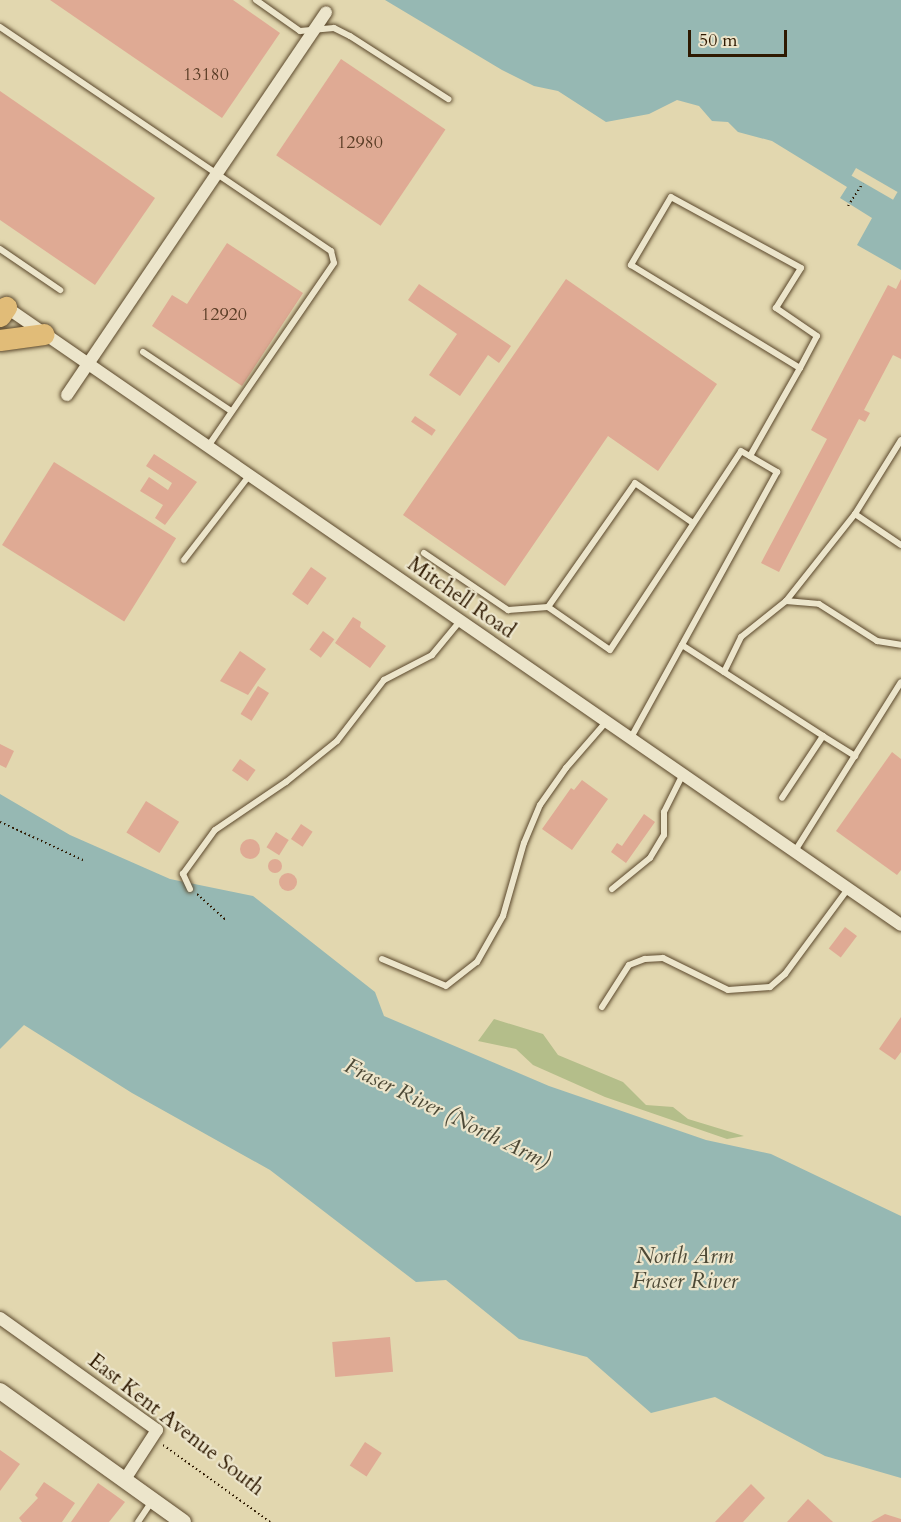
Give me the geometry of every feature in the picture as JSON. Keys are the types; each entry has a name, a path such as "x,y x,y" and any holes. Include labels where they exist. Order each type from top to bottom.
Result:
{"highway":[{"path":"0,340 44,334"}],"street":[{"path":"67,395 326,13"},
{"name":"Mitchell Road","path":"2,308 89,363 207,447 901,925"},
{"name":"East Kent Avenue South","path":"0,1318 155,1434"},
{"path":"0,1391 183,1522"},
{"path":"125,1479 155,1434"}],"lane":[{"path":"256,0 300,31 334,27 448,99"},
{"path":"0,27 216,175 331,250 334,263 207,447"},
{"path":"750,456 800,368 817,336 776,308 801,268 671,197 632,265 800,368"},
{"path":"0,249 60,290"},
{"path":"143,352 231,411"},
{"path":"724,672 741,637 786,601 855,514 901,440"},
{"path":"424,553 508,610 548,608 610,650 741,451 777,472 631,739"},
{"path":"184,560 249,476"},
{"path":"548,608 635,483 693,523"},
{"path":"855,514 901,545"},
{"path":"786,601 819,604 877,641 901,645"},
{"path":"190,889 183,874 215,830 286,782 337,741 384,680 432,655 460,621"},
{"path":"682,645 855,756"},
{"path":"795,852 901,682"},
{"path":"382,959 446,987 477,962 503,916 524,843 540,806 566,768 606,722"},
{"path":"782,798 824,736"},
{"path":"612,889 650,858 664,835 664,812 682,774"},
{"path":"602,1007 628,964 645,959 663,958 728,990 770,987 785,974 848,889"},
{"path":"138,1522 153,1500"}],"path":[{"path":"848,206 863,183"},
{"path":"0,822 85,861"},
{"path":"190,889 225,919"},
{"name":"East Kent Avenue South","path":"155,1434 270,1522"}],"green space":[{"path":"494,1019 543,1034 558,1055 623,1082 646,1105 673,1107 688,1119 744,1136 727,1139 605,1097 533,1065 516,1049 478,1041"}],"water":[{"path":"385,0 901,0 901,270 857,245 872,218 840,198 847,187 772,141 738,132 728,122 712,121 699,106 677,100 649,114 606,122 558,91 534,86 502,70"},
{"name":"North Arm Fraser River","path":"0,794 70,835 170,879 253,896 375,992 384,1016 549,1086 706,1140 771,1154 901,1216 901,1478 825,1456 715,1397 651,1413 587,1357 519,1339 446,1280 416,1282 270,1170 132,1093 24,1025 0,1049"}],"pier":[{"path":"856,168 898,192 893,200 852,176"}],"building":[{"path":"50,0 233,0 280,33 222,118"},
{"path":"341,59 445,129 381,226 276,155"},
{"path":"0,91 155,198 95,285 0,220"},
{"path":"227,243 303,293 242,386 152,326 172,295 187,304"},
{"path":"566,279 717,384 658,471 608,436 505,586 403,515"},
{"path":"901,279 901,359 893,355 864,410 870,413 865,422 859,419 779,572 761,563 827,439 811,430 888,285 896,289"},
{"path":"419,284 511,346 499,363 488,355 460,396 429,375 457,334 408,300"},
{"path":"415,416 436,430 432,436 411,422"},
{"path":"154,454 197,482 165,525 155,518 163,505 140,491 149,477 168,490 172,483 146,466"},
{"path":"54,462 176,538 124,621 2,545"},
{"path":"311,567 327,578 308,605 292,594"},
{"path":"353,617 361,622 360,627 386,646 370,668 335,643"},
{"path":"323,631 334,639 321,658 309,650"},
{"path":"240,651 266,669 248,695 220,681"},
{"path":"258,686 269,693 252,721 241,714"},
{"path":"0,744 14,751 6,768 0,765"},
{"path":"892,752 901,759 901,870 897,875 836,831"},
{"path":"240,759 256,770 248,781 232,770"},
{"path":"582,780 608,799 572,850 542,829 571,788 574,790"},
{"path":"146,801 179,822 159,853 126,832"},
{"path":"644,814 655,822 626,863 611,852 617,843 622,846"},
{"path":"301,824 313,832 303,847 291,839"},
{"path":"276,832 289,840 279,855 266,847"},
{"path":"250,839 257,842 260,849 257,856 250,859 243,856 240,849 243,842"},
{"path":"275,859 280,861 282,866 280,871 275,873 270,871 268,866 270,861"},
{"path":"288,873 294,876 297,882 294,888 288,891 282,888 279,882 282,876"},
{"path":"845,927 857,936 841,958 829,949"},
{"path":"901,1017 901,1052 895,1060 879,1049"},
{"path":"390,1337 393,1372 335,1377 332,1342"},
{"path":"365,1442 382,1453 367,1476 350,1465"},
{"path":"0,1450 20,1464 0,1491"},
{"path":"44,1482 75,1503 62,1522 22,1522 19,1518 38,1498 35,1495"},
{"path":"98,1483 125,1502 109,1522 71,1522"},
{"path":"751,1484 765,1498 743,1522 715,1522"},
{"path":"808,1499 833,1522 787,1522"},
{"path":"885,1514 901,1519 901,1522 871,1522"}],"water label":[{"name":"Fraser River (North Arm)","path":"447,1114"}]}
